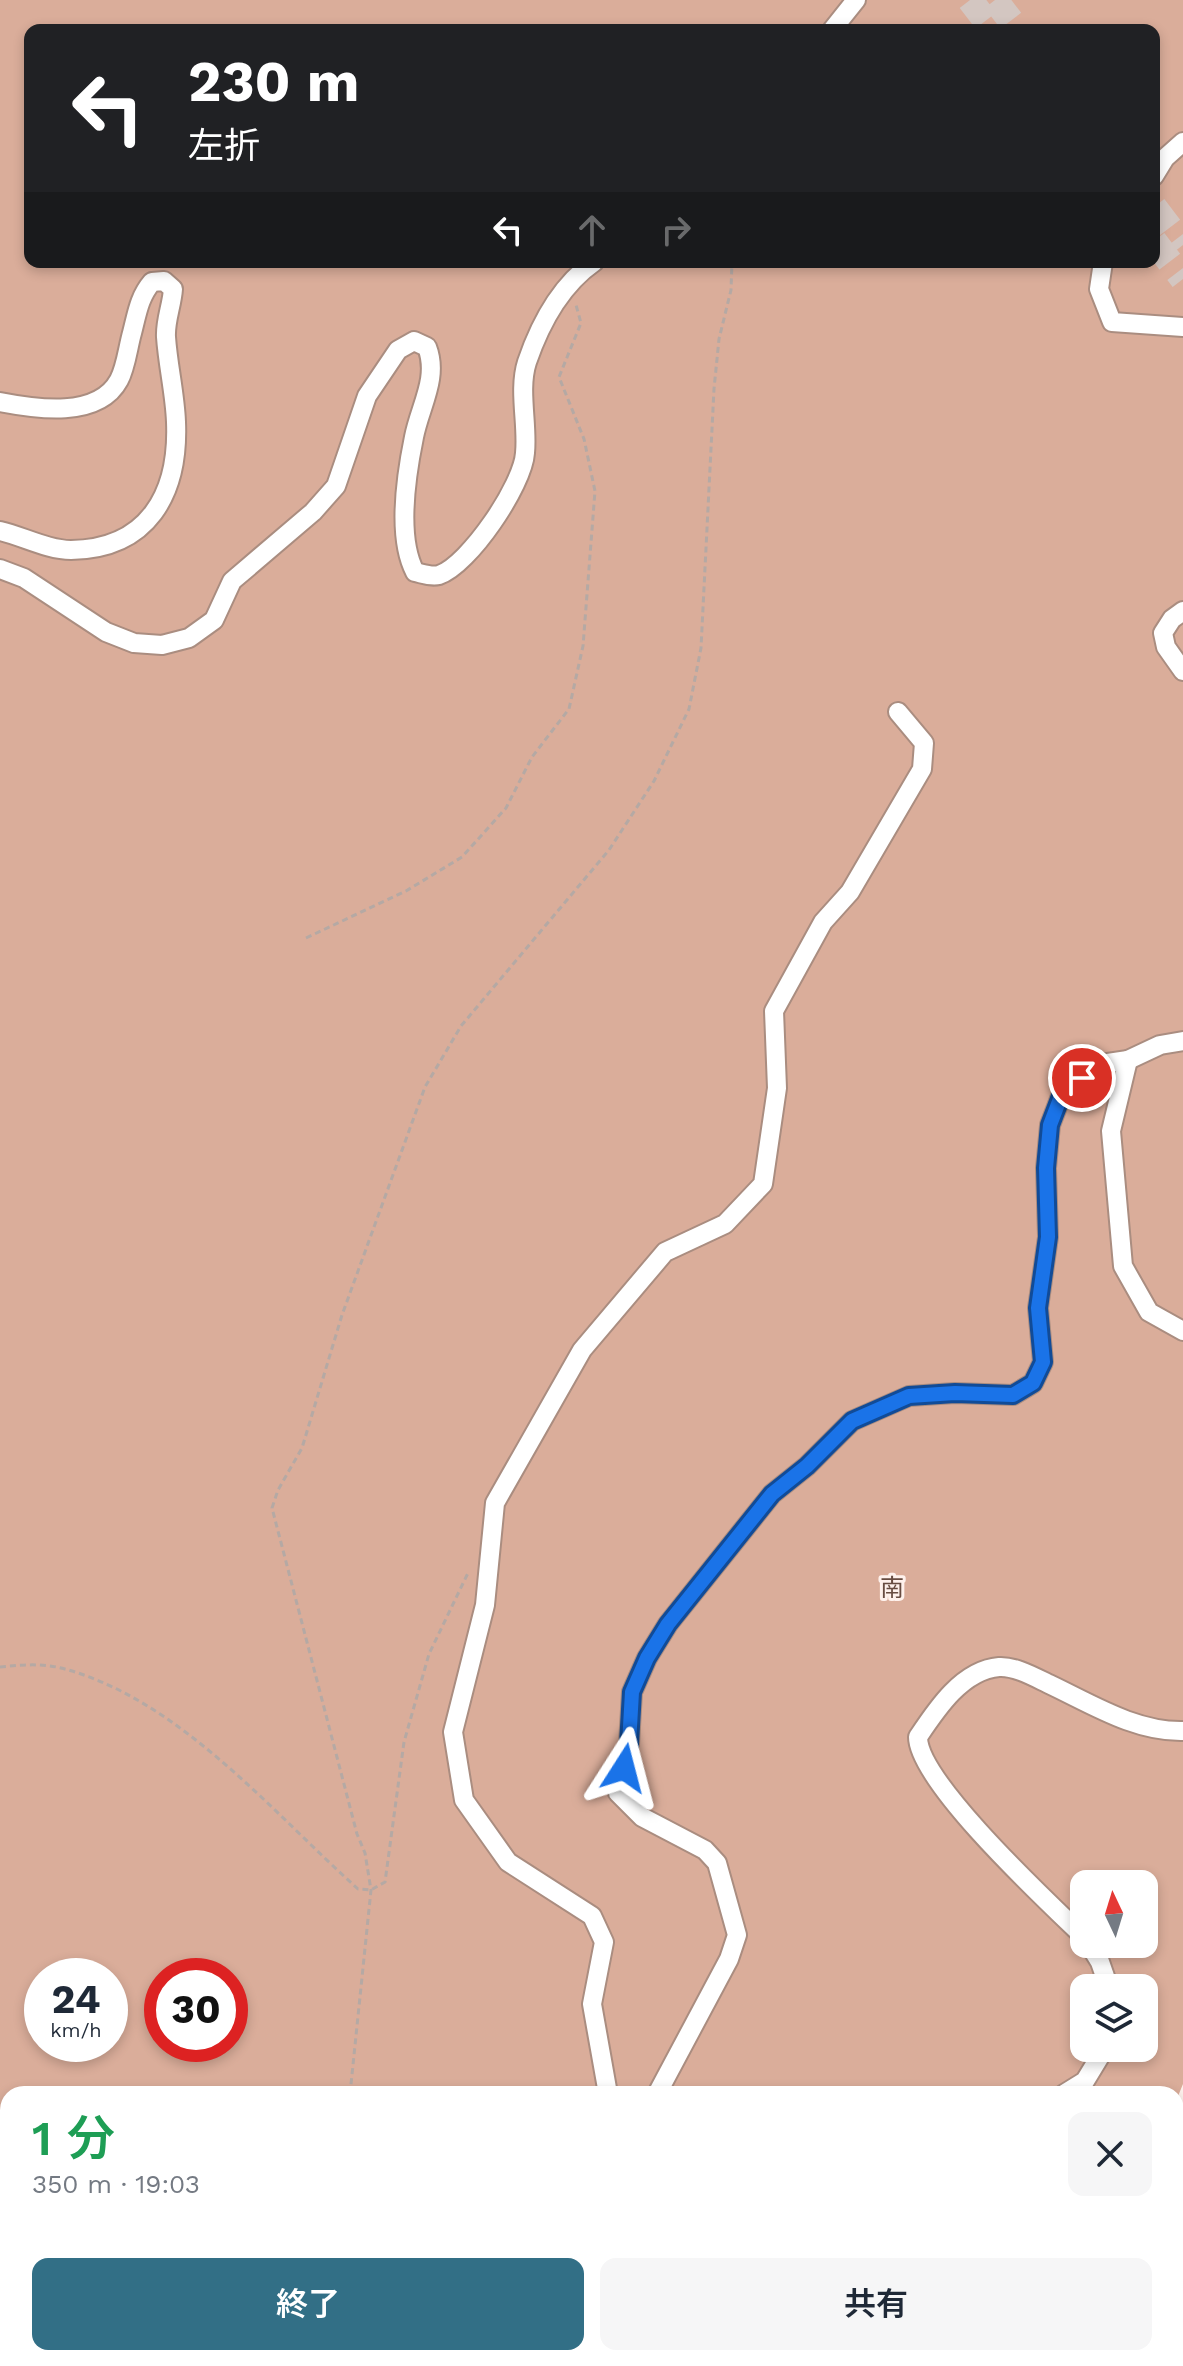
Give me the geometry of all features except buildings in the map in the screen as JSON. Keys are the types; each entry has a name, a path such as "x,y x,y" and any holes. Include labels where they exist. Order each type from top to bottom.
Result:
{"street":[{"path":"837,24 856,0"},
{"path":"1160,166 1183,142"},
{"path":"0,569 24,578 106,632 134,643 162,645 189,638 214,620 232,581 313,512 336,486 367,396 398,350 414,341 427,347 433,363 414,437 404,531 406,553 415,572 432,576 443,574 481,538 511,496 525,456 526,363 560,294 588,268"},
{"path":"1102,268 1099,289 1112,322 1183,327"},
{"path":"0,402 36,409 88,404 108,396 120,379 142,293 152,282 164,281 173,289 166,333 176,424 173,461 157,513 127,537 92,548 67,550 0,531"},
{"path":"1183,611 1172,619 1163,633 1166,647 1183,671"},
{"path":"608,2086 592,2004 604,1942 592,1916 508,1862 464,1800 453,1732 485,1605 495,1503 591,1339 665,1252 725,1224 763,1184 777,1088 774,1011 823,922 850,892 894,820 926,758 924,743 898,712"},
{"path":"661,2086 729,1959 737,1935 717,1863 705,1850 642,1817 618,1793 629,1744 632,1692 647,1658 668,1624 772,1494 807,1466 852,1421 909,1396 955,1393 1013,1395 1033,1383 1043,1362 1038,1308 1048,1237 1046,1168 1050,1125 1063,1091 1101,1064 1128,1060 1160,1045 1183,1041"},
{"path":"1128,1060 1111,1131 1123,1266 1149,1312 1183,1331"},
{"path":"1070,1923 1013,1868 926,1765 918,1737 936,1709 965,1681 999,1667 1026,1673 1131,1723 1183,1731"},
{"path":"1077,2086 1085,2081 1097,2062"}],"path":[{"path":"351,2086 371,1890 365,1853 357,1834 272,1508 278,1490 302,1448 342,1315 425,1087 461,1026 609,850 654,781 689,709 701,648 714,389 719,339 731,290 732,268"},
{"path":"306,938 406,891 462,857 506,808 532,757 569,709 583,646 595,491 584,439 559,377 581,323 577,306 560,294"},
{"path":"0,1667 34,1664 60,1668 102,1681 142,1701 238,1776 358,1889 371,1890 385,1882 391,1856 404,1742 429,1654 469,1571"}],"shaded area":[{"path":"0,0 1183,0 1182,2086 0,2086"}],"tunnel":[{"path":"970,0 988,24"},
{"path":"995,0 1013,24"},
{"path":"1160,215 1183,245"},
{"path":"1160,249 1183,279"}],"district":[{"name":"南","path":"892,1588"}],"route":[{"path":"624,1768 629,1744 632,1692 647,1658 668,1624 772,1494 807,1466 852,1421 909,1396 955,1393 1013,1395 1033,1383 1043,1362 1038,1308 1048,1237 1046,1168 1050,1125 1063,1091 1082,1078"}]}
